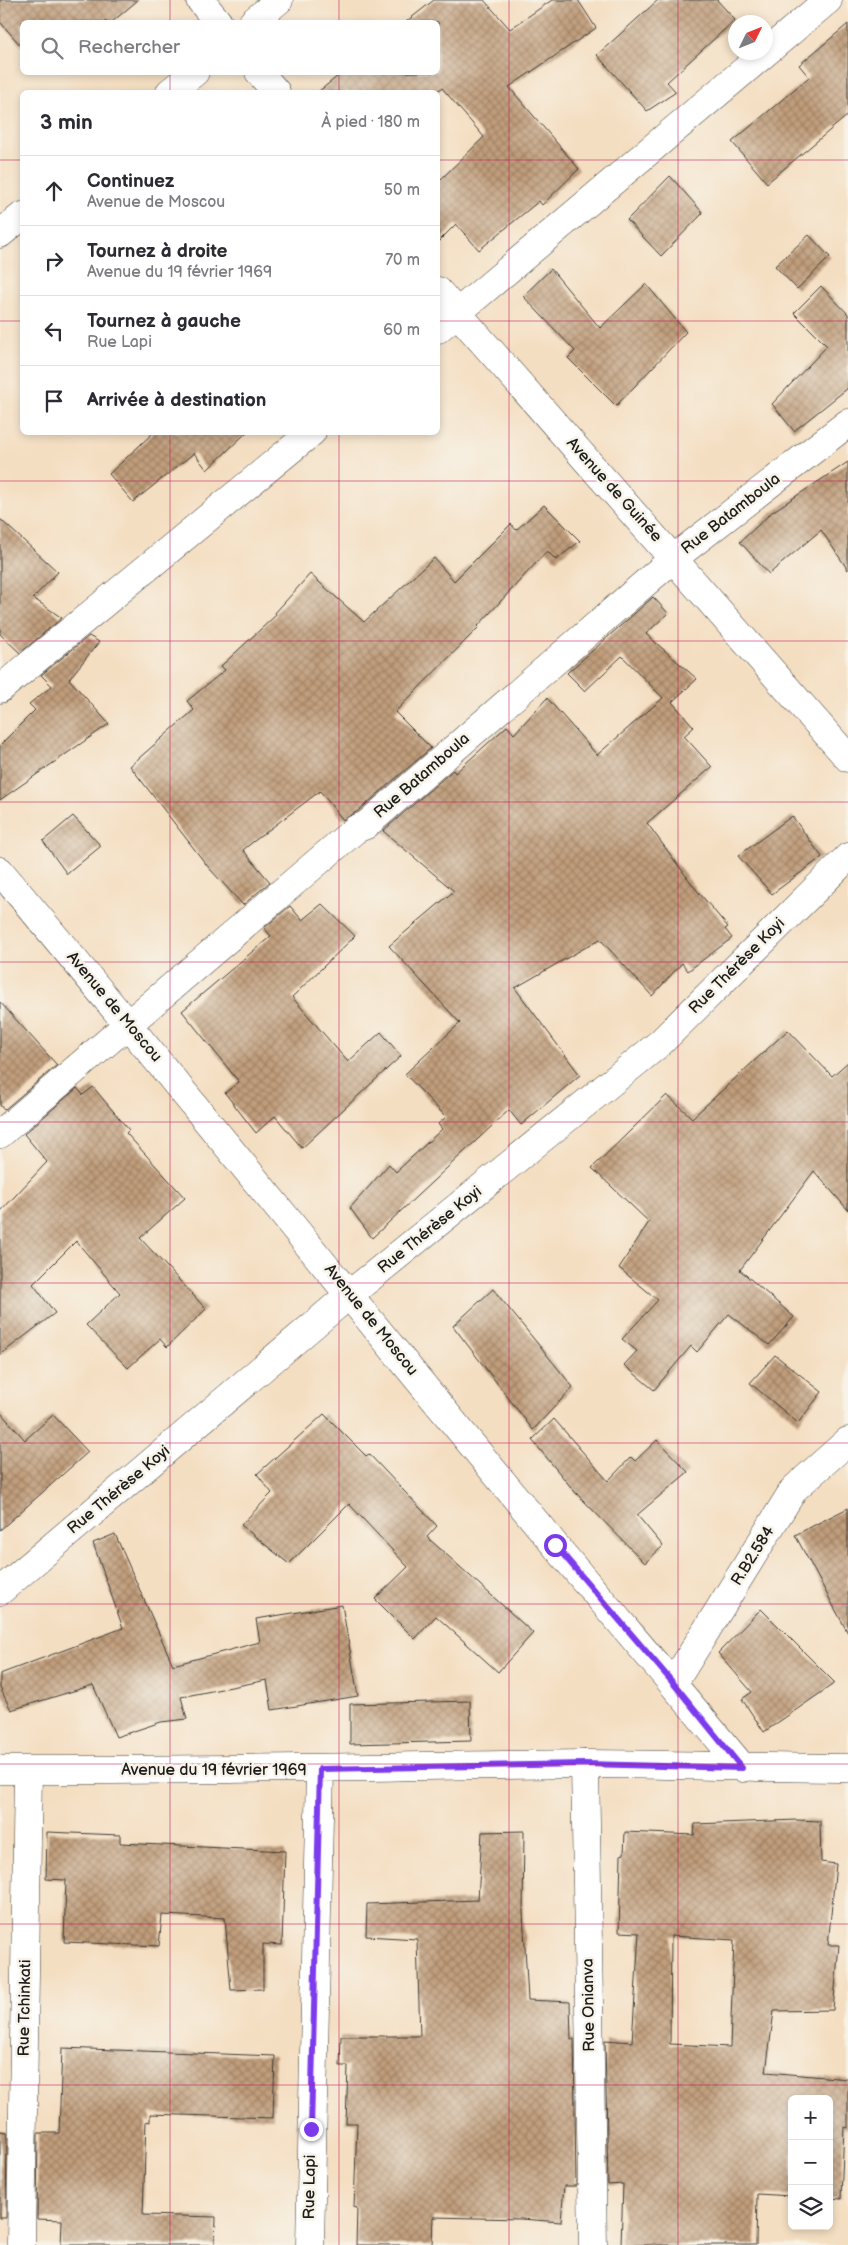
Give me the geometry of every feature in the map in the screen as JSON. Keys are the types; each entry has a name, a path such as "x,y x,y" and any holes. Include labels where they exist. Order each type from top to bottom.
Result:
{"street":[{"path":"200,0 216,20"},
{"path":"256,20 279,0"},
{"path":"447,321 828,0"},
{"path":"172,90 190,75"},
{"path":"262,75 274,90"},
{"path":"0,234 20,218"},
{"name":"Avenue de Guinée","path":"440,298 447,321 674,558 848,758"},
{"name":"Rue Batamboula","path":"0,1134 356,829 373,818 674,558 848,423"},
{"path":"0,689 308,435"},
{"name":"Rue Thérèse Koyi","path":"0,1591 350,1294 660,1043 848,857"},
{"name":"Avenue de Moscou","path":"0,871 130,1024 555,1545 674,1684 742,1768"},
{"name":"R.B2.584","path":"674,1684 794,1489 848,1441"},
{"name":"Avenue du 19 février 1969","path":"0,1770 320,1769 585,1764 742,1768 848,1768"},
{"name":"Rue Onianva","path":"585,1764 593,2245"},
{"name":"Rue Lapi","path":"310,2245 320,1769"},
{"name":"Rue Tchinkati","path":"21,2245 28,1770"}],"building":[{"path":"0,0 138,0 114,20 20,20 20,45 0,22"},
{"path":"434,0 484,0 510,29 552,0 578,0 596,28 509,87 579,169 542,205 539,201 479,250 456,224 440,240 440,180 484,137 442,88 439,90 320,90 339,75 440,75 440,20 409,20"},
{"path":"658,0 717,0 730,15 728,15 728,26 667,82 676,92 647,111 597,55"},
{"path":"848,24 848,115 767,183 732,142 809,77 799,65"},
{"path":"670,176 703,213 661,256 627,220"},
{"path":"809,235 830,257 797,289 775,266"},
{"path":"551,269 600,328 646,284 686,332 616,406 568,358 575,351 523,296"},
{"path":"821,286 848,314 848,388 794,431 772,404 827,346 794,313"},
{"path":"151,435 244,435 207,470 194,453 133,502 109,474"},
{"path":"848,462 848,570 821,530 769,574 740,542 772,512"},
{"path":"544,505 580,541 556,560 547,551 479,627 395,712 431,748 358,811 343,820 320,791 243,850 270,882 243,905 209,868 130,766 194,710 187,701 225,670 221,666 276,615 275,613 310,574 364,622 434,558 454,581 511,524 516,530"},
{"path":"0,519 58,572 33,598 62,618 20,653 0,634"},
{"path":"653,597 668,613 646,634 697,679 672,702 694,727 684,736 712,767 647,823 695,888 728,927 725,929 732,938 688,971 682,963 652,996 600,939 515,988 580,1075 521,1125 509,1110 372,1238 350,1208 389,1164 396,1172 442,1129 438,1124 446,1117 405,1074 460,1023 389,946 454,891 383,831 453,770 455,773 507,726 514,734 547,698 597,755 663,698 622,656 585,691 567,673"},
{"path":"89,636 99,642 69,679 109,724 0,800 0,745 35,710 29,704 52,686 41,675"},
{"path":"73,816 101,846 67,874 43,841"},
{"path":"792,816 822,857 772,894 738,856"},
{"path":"322,904 355,936 292,997 348,1062 381,1032 401,1056 302,1148 275,1116 256,1133 225,1093 239,1082 182,1011 271,936 264,928 290,906 302,920"},
{"path":"0,1002 57,1065 4,1110 0,1105"},
{"path":"788,1030 832,1076 848,1062 848,1210 814,1171 740,1270 794,1317 769,1345 729,1314 697,1352 691,1346 654,1390 624,1365 637,1351 622,1339 658,1300 619,1268 649,1222 592,1168 667,1095 692,1118"},
{"path":"93,1087 129,1130 126,1133 185,1198 140,1238 206,1309 167,1347 160,1339 128,1368 86,1325 120,1293 76,1241 33,1284 55,1313 0,1355 0,1212 47,1162 24,1134 77,1088 83,1095"},
{"path":"493,1289 573,1387 533,1430 453,1326"},
{"path":"775,1355 822,1392 798,1423 750,1383"},
{"path":"0,1412 25,1440 53,1415 88,1452 0,1530"},
{"path":"324,1414 366,1456 369,1454 437,1526 427,1537 533,1633 498,1672 436,1616 415,1639 375,1599 408,1567 349,1504 289,1564 241,1525 272,1493 257,1474"},
{"path":"554,1419 608,1481 631,1457 635,1461 657,1440 688,1472 637,1515 663,1546 645,1563 575,1492 532,1440"},
{"path":"848,1508 848,1633 795,1535"},
{"path":"115,1534 173,1665 260,1642 256,1619 342,1605 358,1696 272,1710 267,1680 181,1697 187,1719 161,1722 116,1737 93,1685 11,1710 0,1688 0,1674 123,1628 93,1543"},
{"path":"761,1609 835,1683 764,1732 742,1699 752,1692 718,1653"},
{"path":"470,1701 471,1741 350,1744 350,1704"},
{"path":"797,1820 820,1821 821,1862 836,1864 828,1945 839,1945 833,2010 774,2011 766,2072 848,2079 848,2128 844,2127 841,2199 833,2198 833,2095 788,2095 788,2196 757,2194 756,2245 621,2245 623,2184 608,2185 605,2040 632,2042 639,1933 619,1932 621,1855 624,1854 625,1832 694,1835 695,1824","holes":["671,1936 734,1940 730,2047 670,2044"]},
{"path":"524,1831 523,1912 528,2000 570,2002 571,2039 574,2039 576,2186 564,2186 561,2222 433,2217 432,2245 356,2245 357,2208 354,2207 357,2123 346,2123 348,2066 340,2066 341,2036 420,2036 417,1939 366,1936 367,1904 478,1900 482,1832"},
{"path":"47,1832 120,1835 120,1843 285,1851 282,1945 263,1944 263,1989 231,1990 225,1918 162,1915 159,1946 64,1942 66,1880 46,1879"},
{"path":"62,2048 275,2056 273,2118 150,2114 150,2122 146,2121 143,2215 216,2217 215,2245 61,2245 62,2220 37,2219 38,2133 59,2133"},
{"path":"0,2131 7,2132 6,2218 0,2218"}],"route":[{"path":"311,2129 320,1769 585,1764 742,1768 674,1684 555,1545"}]}
